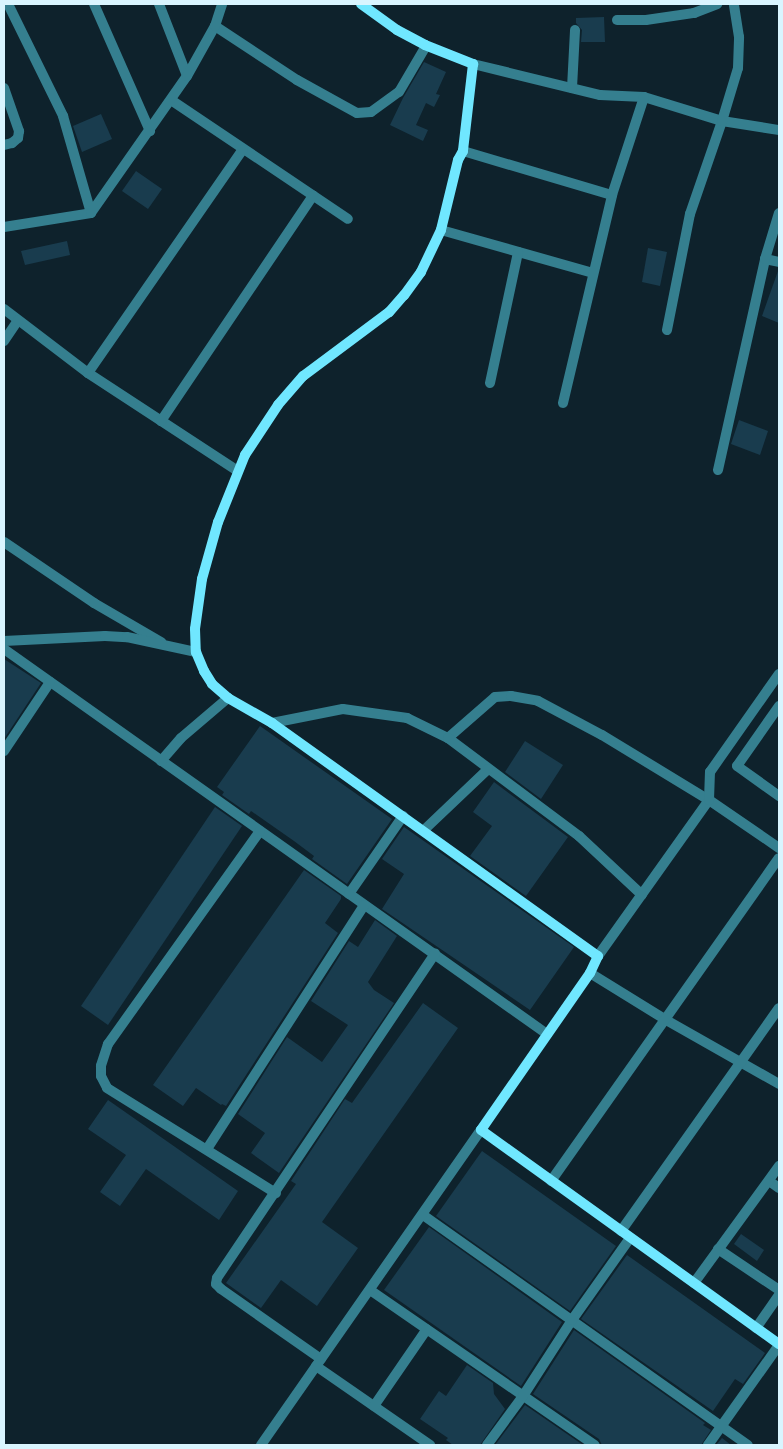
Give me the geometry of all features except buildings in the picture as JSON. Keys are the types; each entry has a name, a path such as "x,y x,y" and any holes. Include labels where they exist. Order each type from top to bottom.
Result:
{"street":[{"path":"8,4 63,116 90,213"},
{"path":"94,4 150,131"},
{"path":"159,4 187,76"},
{"path":"4,227 90,213 150,131 187,76 215,26 222,4"},
{"path":"362,4 397,30 426,46 473,64 600,95 644,97 722,121 779,130"},
{"path":"617,20 646,20 694,13 717,4"},
{"path":"667,330 690,214 738,68 739,37 734,4"},
{"path":"215,26 297,80 357,113 371,112 399,92 426,46"},
{"path":"572,88 575,30"},
{"path":"473,64 463,151 458,160 441,230 421,272 404,296 388,312 303,376 260,431 238,471 218,522 202,579 195,629 196,652 212,684 228,698 272,724 424,830 598,956"},
{"path":"4,88 19,131 18,138 12,143 4,145"},
{"path":"563,403 612,195 644,97"},
{"path":"171,100 348,219"},
{"path":"88,373 243,149"},
{"path":"463,151 612,195"},
{"path":"162,421 313,196"},
{"path":"718,470 765,259 779,213"},
{"path":"441,230 593,273"},
{"path":"490,383 518,252"},
{"path":"765,259 779,262"},
{"path":"4,309 88,373 238,471"},
{"path":"4,341 18,320"},
{"path":"4,542 94,602 166,646"},
{"path":"4,641 105,636 127,637 196,652"},
{"path":"4,649 547,1034"},
{"path":"261,1445 590,973 598,956 709,800 710,772 779,674"},
{"path":"4,751 50,682"},
{"path":"448,738 495,697 511,696 538,701 602,735 709,800 779,848"},
{"path":"161,761 181,738 228,698"},
{"path":"779,706 737,766 779,796"},
{"path":"272,724 343,709 407,718 448,738 579,836 642,895"},
{"path":"424,830 488,769"},
{"path":"349,894 403,816"},
{"path":"260,831 108,1044 101,1066 101,1076 107,1088 276,1193"},
{"path":"551,1181 779,858"},
{"path":"206,1149 364,905"},
{"path":"430,1445 374,1406 216,1284 217,1278 276,1193 435,954"},
{"path":"590,973 666,1020 779,1084"},
{"path":"621,1230 779,1008"},
{"path":"481,1130 779,1344 708,1445"},
{"path":"694,1284 779,1166"},
{"path":"768,1181 779,1188"},
{"path":"422,1215 748,1445"},
{"path":"486,1445 523,1396 572,1320 630,1238"},
{"path":"718,1250 779,1290"},
{"path":"370,1290 595,1445"},
{"path":"756,1328 779,1295"},
{"path":"374,1406 427,1329"}]}
